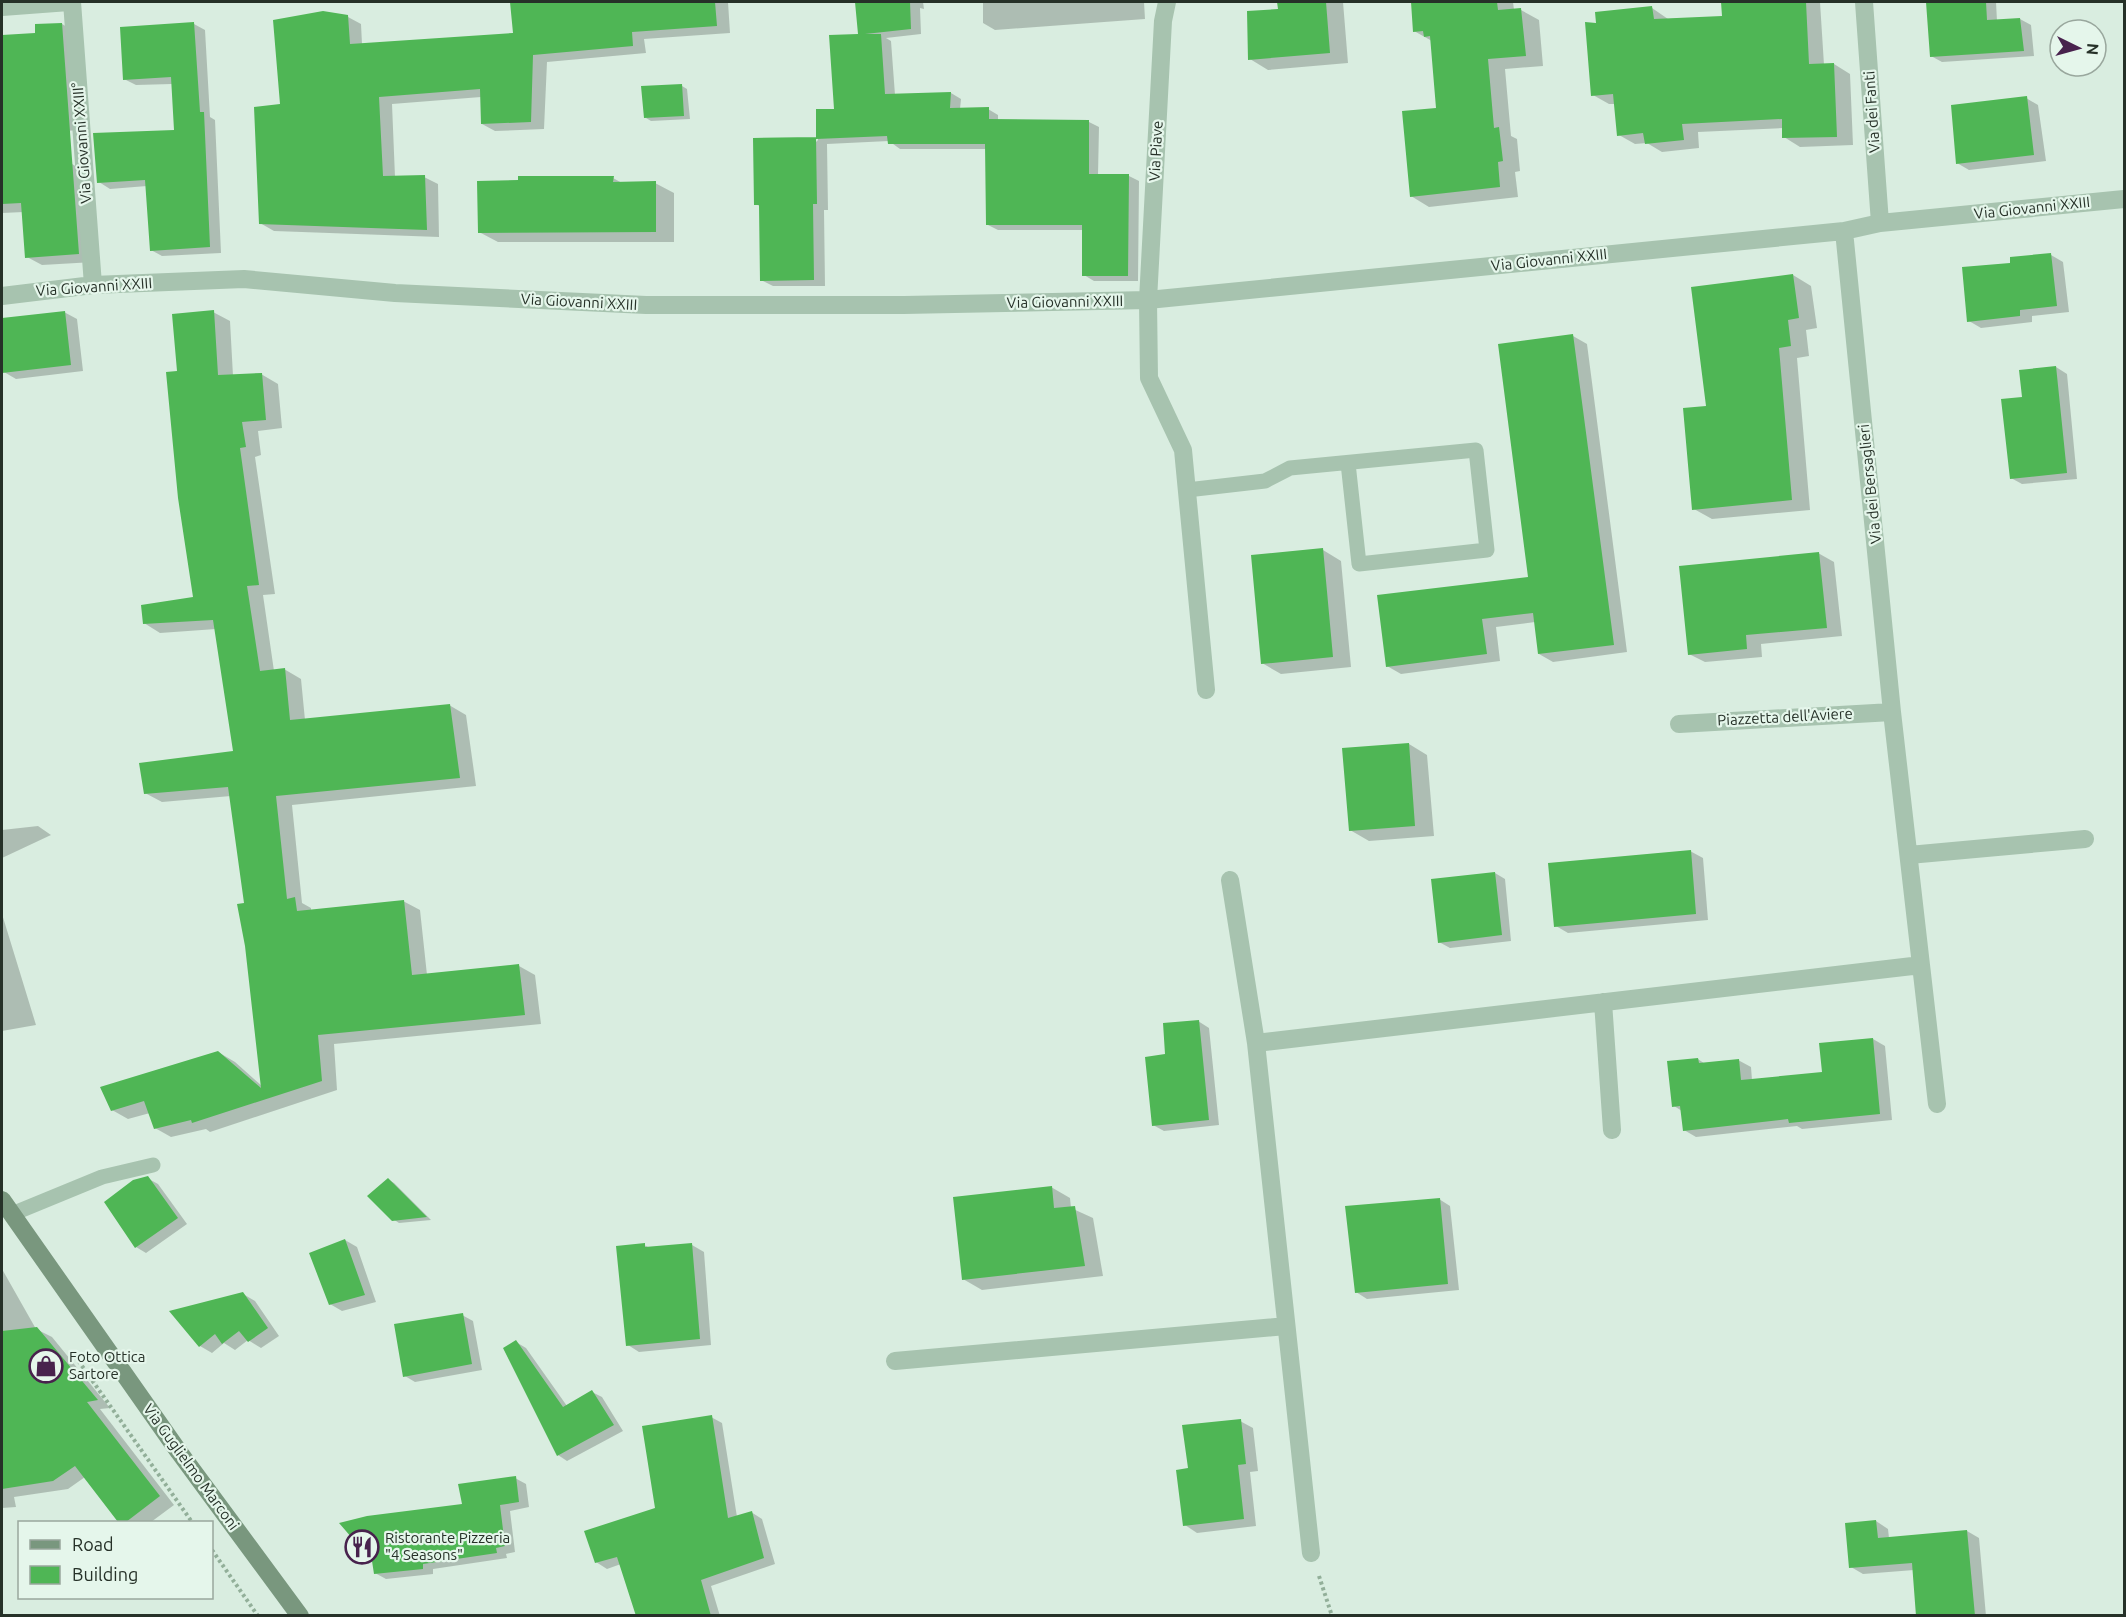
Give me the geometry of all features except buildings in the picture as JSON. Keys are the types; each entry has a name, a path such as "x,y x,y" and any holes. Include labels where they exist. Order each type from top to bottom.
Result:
{"street":[{"path":"2,7 71,2"},
{"name":"Via Giovanni XXIII°","path":"71,2 93,285"},
{"name":"Via Piave","path":"1167,2 1163,21 1148,300 1149,378 1183,450 1206,690"},
{"name":"Via dei Fanti","path":"1864,2 1880,223"},
{"name":"Via Giovanni XXIII","path":"2,296 93,285 244,279 395,293 646,305 904,305 1148,300 1844,231 1880,223 2124,199"},
{"name":"Via dei Bersaglieri","path":"1844,231 1892,712 1937,1104"},
{"name":"Piazzetta dell'Aviere","path":"1679,724 1892,712"},
{"path":"1909,855 2085,839"},
{"path":"1230,880 1256,1043 1311,1553"},
{"path":"1256,1043 1921,965"},
{"path":"1603,1002 1612,1130"},
{"name":"Via Guglielmo Marconi","path":"7,1207 179,1452 300,1616"},
{"path":"895,1361 1286,1326"}],"lane":[{"path":"1187,490 1265,481 1290,468 1476,450 1487,550 1359,564 1348,463"},
{"path":"7,1207 102,1177 153,1165"}],"path":[{"path":"74,1354 191,1521"},
{"path":"213,1551 258,1616"},
{"path":"1311,1553 1332,1616"}],"place":[{"name":"Foto Ottica Sartore","path":"46,1366"},
{"name":"Ristorante Pizzeria \"4 Seasons\"","path":"362,1547"}]}
